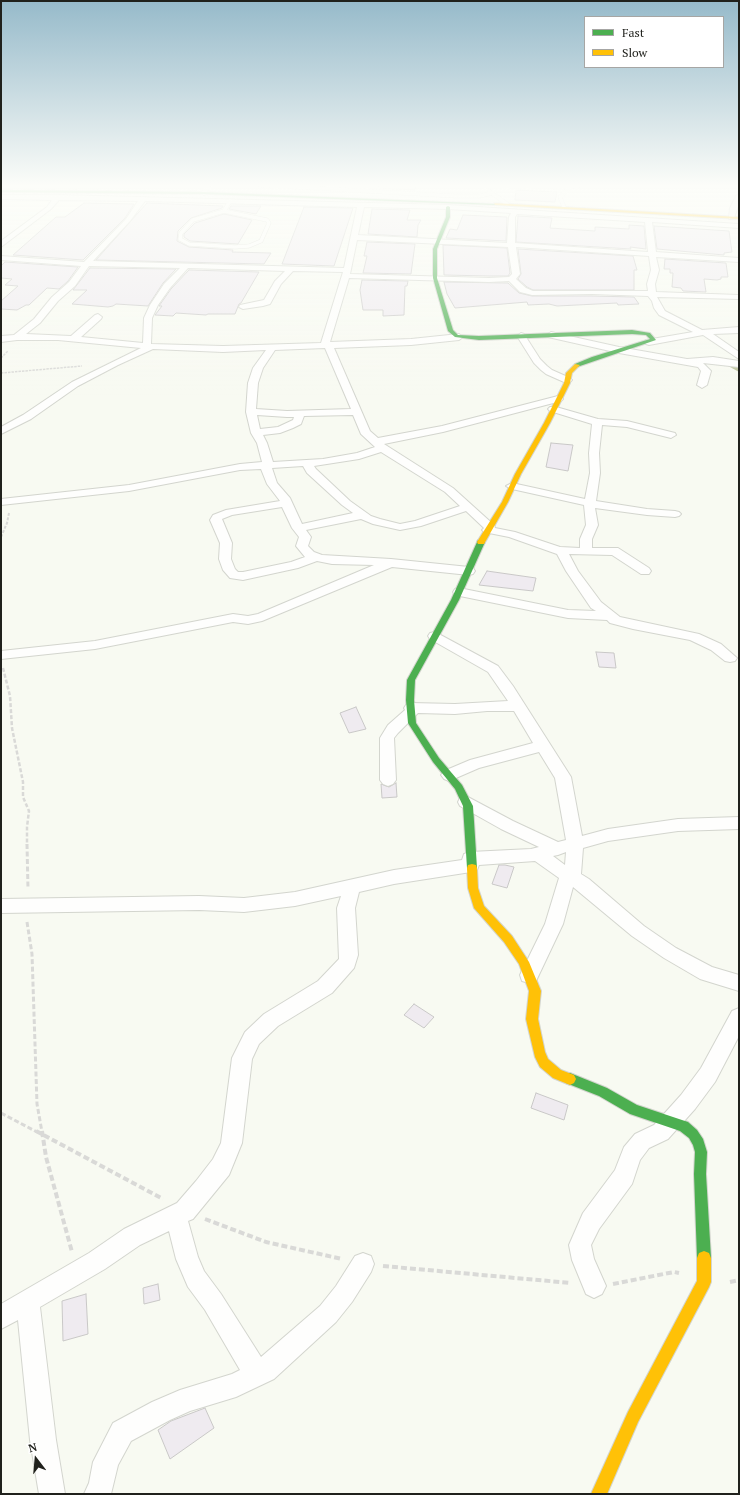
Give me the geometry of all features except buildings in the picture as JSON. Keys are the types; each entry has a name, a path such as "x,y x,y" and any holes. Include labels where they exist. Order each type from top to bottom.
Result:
{"main road":[{"path":"435,255 435,278 451,332 459,337 480,338 642,332 651,336 653,340 576,365 569,373 553,409 489,528 459,592 411,680 412,723 436,760 459,787 468,806 470,862 473,888 479,908 508,939 524,962 535,991 532,1019 534,1036 539,1053 544,1063 557,1074 603,1092 634,1110 684,1126 693,1134 699,1143 701,1152 700,1174 704,1246 704,1282 633,1417 599,1494"}],"street":[{"path":"17,336 37,321 55,299 72,284 86,263 94,255"},
{"path":"350,255 326,344 349,391 365,432 379,445 449,490 489,528 559,550 618,552 644,571"},
{"path":"1,258 86,263 291,268 346,273 489,280 510,279 516,274 514,255"},
{"path":"651,255 655,270 650,293 656,300 658,308 662,313 702,332 727,347 739,357"},
{"path":"662,255 739,260"},
{"path":"151,346 148,318 154,305 167,286 186,266"},
{"path":"243,307 267,302 278,283 291,268"},
{"path":"510,279 523,290 532,293 650,293 739,297"},
{"path":"74,338 98,317"},
{"path":"649,342 702,332 739,330"},
{"path":"727,347 726,336 728,331"},
{"path":"551,335 619,350 688,361 701,365 706,371 702,385"},
{"path":"1,339 17,336 74,338 151,346 223,349 411,342 459,337"},
{"path":"521,336 537,361 544,368 549,372 567,380"},
{"path":"1,432 27,417 75,384 151,346"},
{"path":"273,346 258,368 253,383 251,412 256,433 262,443 267,457 267,465 272,484 278,490 298,528 305,537 302,546 310,555 332,560 391,563 469,570"},
{"path":"727,361 739,357"},
{"path":"688,361 713,360 739,364"},
{"path":"7,502 129,488 240,468 307,463 360,456 379,445 558,399"},
{"path":"553,409 597,422 628,424 671,435"},
{"path":"251,412 356,412"},
{"path":"256,433 280,430 289,426 297,422 301,413"},
{"path":"586,552 586,539 592,525 590,503 595,473 594,453 597,422"},
{"path":"307,463 311,471 329,488 363,515 377,522 400,527 436,519 468,507"},
{"path":"512,486 590,503 647,512 675,514"},
{"path":"286,503 230,512 217,516 216,520 226,543 225,559 228,570 234,575 243,576 294,565 317,557"},
{"path":"298,528 363,515"},
{"path":"559,550 596,605 615,620 694,637 716,646 730,658"},
{"path":"1,655 95,645 233,618 248,620 262,617 391,563"},
{"path":"459,592 568,614 610,616"},
{"path":"435,636 493,669 519,706 542,746 563,777 575,844 570,876 554,924 529,975"},
{"path":"388,780 387,738 393,729 411,710 519,706"},
{"path":"449,775 475,764 542,746"},
{"path":"466,802 507,825 558,848"},
{"path":"1,906 199,903 244,905 294,900 352,886 470,862 537,853 608,835 678,825 739,823"},
{"path":"537,853 584,884 638,931 670,953 708,973 739,983"},
{"path":"1,1316 75,1274 132,1237 181,1213 221,1167 231,1143 242,1058 252,1038 271,1020 325,987 348,962 349,946 346,915 352,886"},
{"path":"594,1286 583,1260 580,1245 590,1221 624,1176 631,1154 638,1145 642,1141 661,1132 688,1102 708,1075 735,1038 739,1017"},
{"path":"181,1213 187,1259 196,1279 213,1302 257,1374"},
{"path":"97,1494 101,1486 106,1462 122,1432 155,1414 189,1399 236,1385 257,1374 282,1356 328,1314 344,1294 363,1264"},
{"path":"28,1302 44,1440 52,1494"}],"path":[{"path":"1,373 113,364"},
{"path":"1,537 7,523 7,502"},
{"path":"1,655 4,677 10,696 12,728 23,782 23,797 29,811 27,827 29,906 26,918 32,954 37,1104 46,1157 71,1243 75,1274"},
{"path":"1,1113 42,1134 181,1213 266,1242 363,1264 594,1286 601,1286 674,1272 714,1285 739,1280"}],"waterway":[{"path":"730,365 739,370"}],"traffic: fast":[{"path":"435,255 435,278 451,331 457,336 479,338 632,332 648,334 653,340 594,358 577,365"},
{"path":"472,868 468,806 459,787 436,760 412,723 410,700 411,680 455,600 481,542"},
{"path":"570,1079 603,1092 634,1110 684,1126 693,1134 699,1143 701,1152 700,1174 704,1258"}],"traffic: slow":[{"path":"481,542 505,502 518,474 547,423 567,383 569,373 577,365"},
{"path":"472,868 473,888 479,908 508,939 524,962 535,991 532,1019 539,1053 544,1063 557,1074 570,1079"},
{"path":"599,1494 633,1417 704,1282 704,1258"}]}
